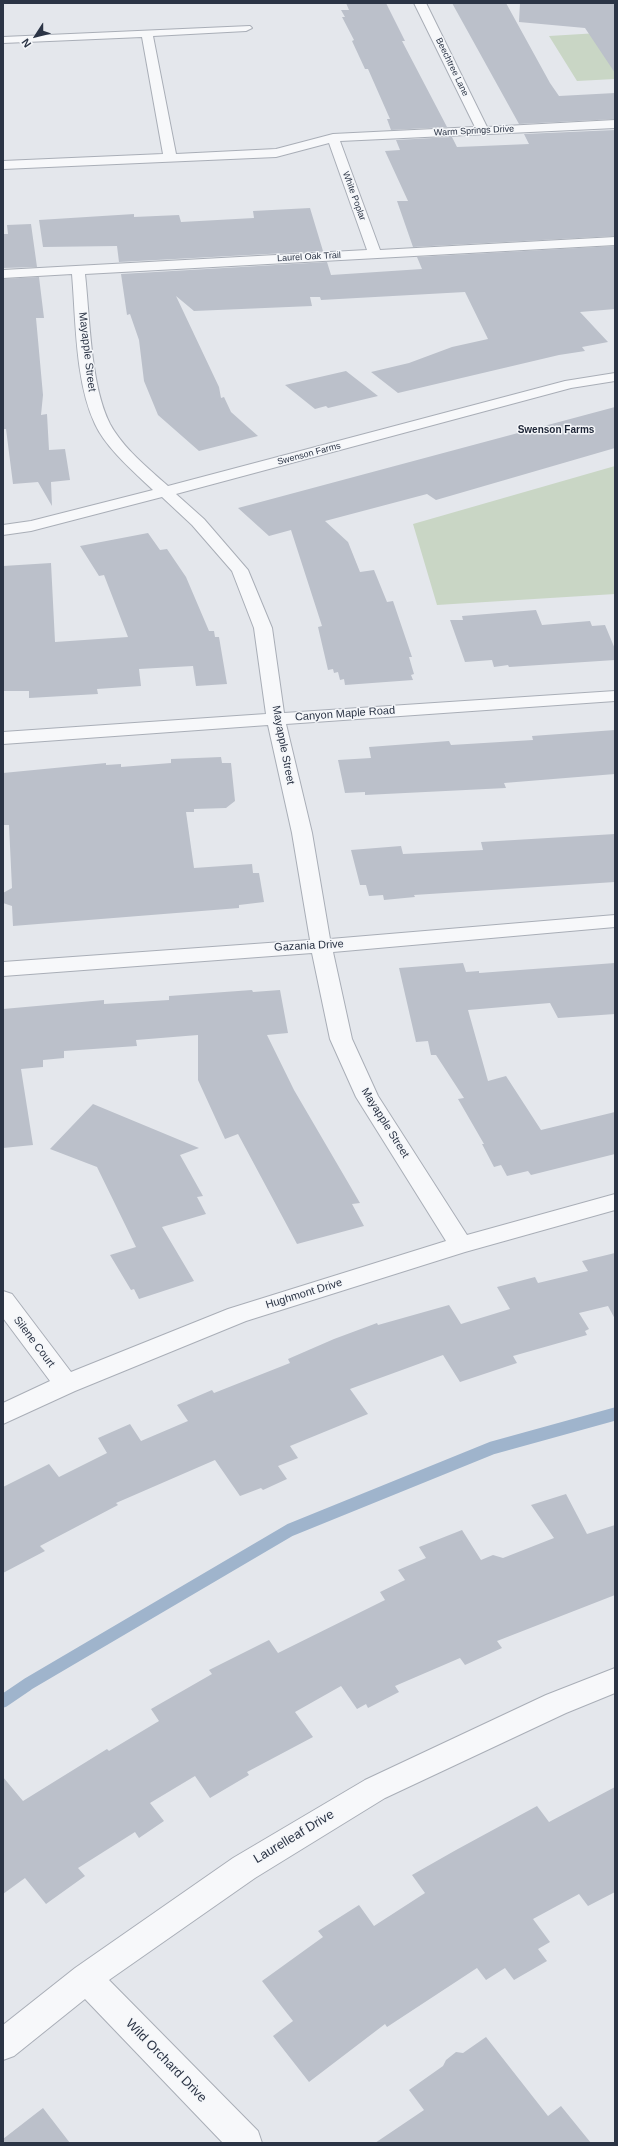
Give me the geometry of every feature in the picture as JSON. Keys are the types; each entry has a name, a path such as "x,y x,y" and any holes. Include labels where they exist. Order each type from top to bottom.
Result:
{"street":[{"name":"Beechtree Lane","path":"420,3 483,131"},
{"path":"3,40 246,28"},
{"path":"147,33 170,157"},
{"name":"Warm Springs Drive","path":"3,165 276,153 333,138 615,124"},
{"name":"White Poplar","path":"333,138 375,254"},
{"name":"Laurel Oak Trail","path":"3,274 615,242"},
{"name":"Mayapple Street","path":"78,270 90,390 103,425 129,459 198,522 240,570 263,628 276,719 302,833 321,945 341,1039 367,1097 461,1245"},
{"name":"Swenson Farms","path":"3,530 31,526 164,492 570,384 615,377"},
{"name":"Canyon Maple Road","path":"3,738 615,696"},
{"name":"Gazania Drive","path":"3,969 615,921"},
{"name":"Hughmont Drive","path":"3,1414 66,1384 237,1315 461,1245 615,1202"},
{"name":"Silene Court","path":"3,1300 66,1384"},
{"name":"Laurelleaf Drive","path":"3,2045 86,1978 244,1868 375,1789 556,1704 615,1680"},
{"name":"Wild Orchard Drive","path":"86,1978 246,2143"}],"green space":[{"path":"615,32 615,79 577,81 549,36"},
{"path":"615,466 615,594 437,605 413,524"}],"building":[{"path":"346,3 386,3 405,41 402,41 447,127 391,130 387,119 390,119 368,69 365,69 352,41 354,40 342,17 345,17 341,10 349,10"},
{"path":"452,3 506,3 550,83 559,96 615,93 615,119 519,124"},
{"path":"520,3 615,3 615,73 585,28 519,22"},
{"path":"615,130 615,236 413,247 397,201 408,201 385,151 400,150 396,140 452,137 457,147 529,144 524,134"},
{"path":"310,208 323,251 119,262 117,246 43,247 39,220 134,214 134,217 179,215 181,222 254,218 253,211"},
{"path":"31,224 37,267 3,268 3,234 8,234 7,225"},
{"path":"615,246 615,309 580,312 608,342 582,347 585,351 559,355 398,393 371,372 409,363 452,347 488,339 465,292 321,300 320,297 310,297 312,306 194,311 176,296 219,387 221,398 224,397 231,412 258,436 199,451 158,415 144,381 139,340 130,314 127,315 121,274 327,262 331,275 422,269 417,257"},
{"path":"39,277 44,318 36,318 43,395 41,415 47,414 49,450 65,449 70,480 51,482 52,506 38,482 13,484 6,429 3,429 3,279"},
{"path":"346,371 378,396 328,408 326,406 315,409 285,385"},
{"path":"615,407 615,448 436,500 427,494 325,521 348,542 360,572 374,570 387,602 393,601 412,657 409,657 414,674 411,675 413,680 345,685 344,679 340,680 338,672 334,673 333,669 328,670 318,627 322,626 291,530 269,536 238,508"},
{"path":"148,533 160,550 167,549 186,577 209,631 214,631 215,637 219,637 227,684 196,686 193,666 139,669 141,686 97,689 98,694 29,698 29,691 3,691 3,566 51,563 55,642 128,637 104,575 99,576 80,546"},
{"path":"536,610 542,625 590,621 592,626 605,625 615,649 615,660 509,667 508,665 494,667 492,660 465,662 450,620 463,620 462,616"},
{"path":"615,730 615,774 504,783 506,788 365,795 365,792 345,793 338,760 371,758 369,747 449,741 451,745 533,740 532,736"},
{"path":"221,757 222,763 231,763 235,801 226,808 194,809 194,812 186,812 194,868 252,864 253,873 259,873 264,902 239,905 239,908 13,926 12,906 3,903 3,893 12,888 9,825 3,825 3,773 106,763 106,765 121,764 121,767 171,763 171,759"},
{"path":"615,834 615,882 414,895 415,897 384,900 383,895 369,896 366,885 360,885 351,850 401,846 403,854 483,850 481,842"},
{"path":"463,963 466,972 479,971 479,973 615,963 615,1014 558,1018 550,1003 468,1010 488,1081 506,1076 541,1130 615,1112 615,1154 531,1175 528,1171 507,1176 501,1165 494,1167 482,1144 484,1144 458,1099 464,1098 436,1055 431,1055 428,1041 416,1042 399,968"},
{"path":"252,990 253,992 280,990 288,1033 267,1035 294,1090 360,1203 352,1204 364,1226 297,1244 238,1134 225,1139 198,1080 198,1035 136,1040 137,1046 64,1051 64,1058 43,1060 43,1067 21,1069 33,1145 3,1148 3,1009 104,1000 104,1004 169,1000 169,996"},
{"path":"93,1104 199,1148 180,1155 203,1196 197,1197 206,1214 162,1227 194,1281 139,1299 134,1289 131,1290 110,1255 136,1247 97,1167 50,1149"},
{"path":"615,1253 615,1319 608,1306 579,1313 589,1329 585,1331 587,1335 513,1356 517,1363 460,1382 443,1355 350,1389 368,1414 290,1446 298,1458 278,1466 287,1479 263,1490 261,1488 240,1496 215,1460 116,1503 118,1505 40,1546 45,1551 3,1573 3,1487 49,1464 59,1477 107,1453 98,1438 130,1424 141,1441 188,1421 177,1405 212,1390 214,1393 290,1363 288,1359 334,1339 377,1323 378,1325 449,1305 461,1324 510,1309 497,1287 535,1277 538,1283 588,1271 582,1261"},
{"path":"566,1494 587,1534 615,1525 615,1595 497,1641 502,1648 465,1665 460,1658 395,1686 399,1692 368,1708 366,1704 357,1709 341,1686 295,1712 313,1737 247,1772 249,1775 210,1798 195,1776 150,1803 164,1821 139,1838 135,1832 78,1868 85,1876 46,1904 25,1878 3,1894 3,1777 23,1801 107,1749 109,1751 159,1721 151,1709 212,1674 209,1670 269,1640 278,1653 385,1600 380,1592 405,1580 398,1570 426,1558 419,1547 462,1530 481,1560 493,1555 503,1558 554,1538 531,1505"},
{"path":"615,1787 615,1892 588,1906 579,1894 533,1919 550,1942 538,1949 547,1961 514,1980 505,1968 486,1980 477,1968 387,2027 385,2024 309,2082 273,2036 293,2021 262,1981 323,1937 318,1931 359,1905 374,1926 425,1893 412,1875 456,1850 537,1806 549,1822"},
{"path":"486,2037 548,2116 561,2106 591,2143 375,2143 424,2110 409,2090 443,2066 446,2060 456,2052 463,2053"},
{"path":"43,2108 70,2143 3,2143 3,2139"}],"waterway":[{"path":"3,1701 28,1684 290,1530 492,1448 615,1414"}],"district":[{"name":"Swenson Farms","path":"556,430"}]}
